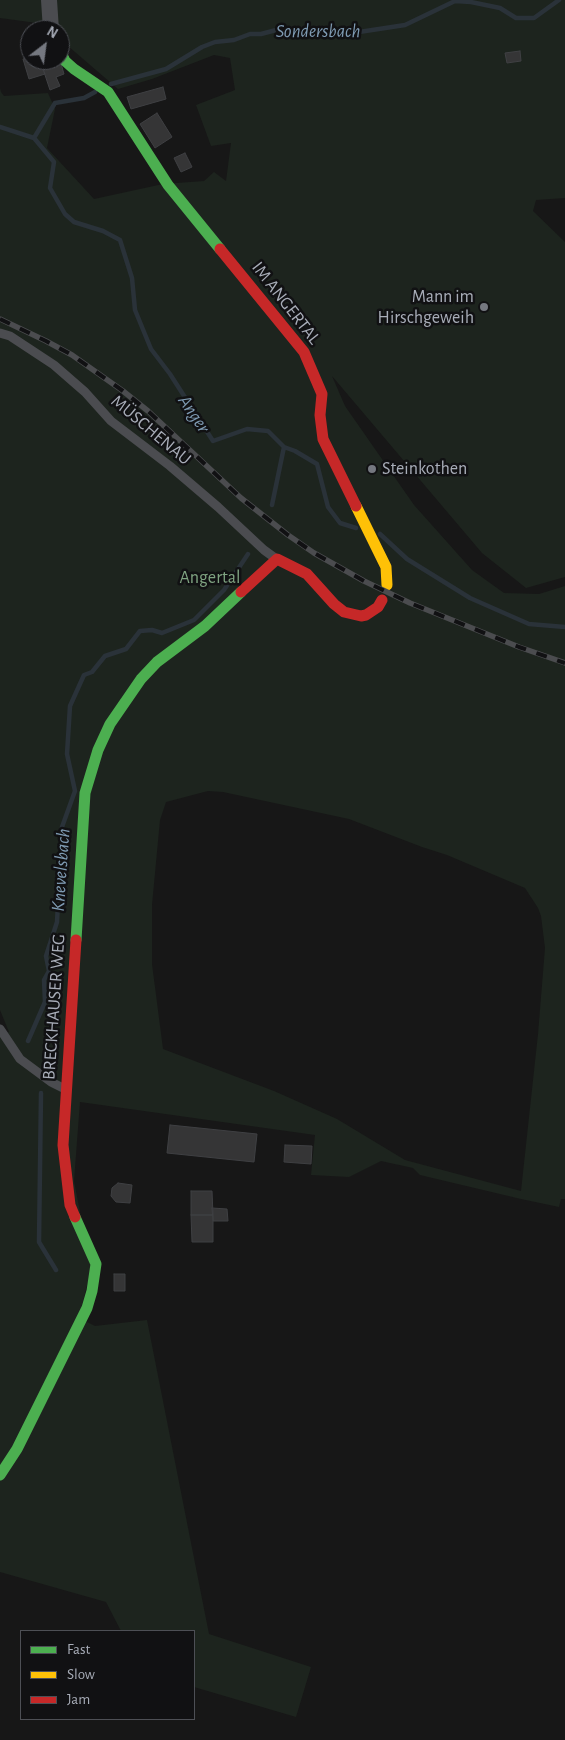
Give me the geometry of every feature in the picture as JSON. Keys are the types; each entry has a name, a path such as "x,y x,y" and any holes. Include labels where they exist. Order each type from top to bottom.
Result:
{"street":[{"path":"49,0 50,20"},
{"name":"IM ANGERTAL","path":"70,65 109,94 168,185 304,352 322,394 320,415 323,439 386,567 388,585"},
{"path":"277,559 307,574 334,604 344,612 361,616 378,607 382,600"},
{"name":"BRECKHAUSER WEG","path":"0,1475 17,1449 87,1308 96,1264 70,1205 63,1145 86,793 98,750 110,724 124,702 157,662 205,626 277,559"}],"lane":[{"name":"MÜSCHENAU","path":"0,333 10,336 54,365 85,392 111,421 170,466 264,550 277,559"},
{"path":"0,1029 20,1058 51,1082 66,1090"}],"green space":[{"name":"Angertal","path":"0,0 565,0 565,198 536,200 533,211 565,242 565,577 526,588 482,553 332,376 345,406 414,505 472,570 504,593 539,594 565,586 565,1199 561,1199 559,1207 420,1175 413,1168 381,1161 349,1177 311,1175 315,1135 80,1102 74,1181 91,1269 79,1318 95,1326 147,1320 209,1634 311,1667 296,1717 195,1687 195,1630 120,1630 106,1602 0,1572 0,1036 9,1032 0,1010 0,88 4,96 48,93 55,109 47,148 94,199 163,184 204,181 214,172 226,181 231,143 211,146 196,105 235,90 230,58 214,55 152,79 118,89 70,48 70,20 20,21 0,18","holes":["208,791 223,792 349,819 447,855 525,888 541,916 545,948 521,1191 405,1160 337,1119 274,1091 163,1049 152,964 152,905 160,820 166,802"]}],"building":[{"path":"520,51 521,61 507,63 505,53"},
{"path":"26,70 44,70 45,74 29,79"},
{"path":"43,70 63,70 64,74 56,77 60,86 50,90"},
{"path":"163,87 166,99 131,109 127,97"},
{"path":"157,113 172,137 155,148 140,124"},
{"path":"185,153 192,167 181,172 174,158"},
{"path":"170,1125 257,1134 254,1162 167,1153"},
{"path":"285,1145 312,1146 311,1164 284,1162"},
{"path":"118,1183 132,1185 130,1203 116,1202 111,1196 112,1188"},
{"path":"191,1191 212,1191 213,1215 191,1215"},
{"path":"212,1208 227,1209 228,1221 213,1221"},
{"path":"191,1215 213,1215 213,1242 192,1242"},
{"path":"114,1274 125,1274 125,1291 114,1291"}],"waterway":[{"name":"Sondersbach","path":"111,84 166,69 202,47 215,42 234,40 250,34 261,34 280,29 346,34 405,25 455,1 500,8 516,18 534,18 559,0"},
{"name":"Sondersbach","path":"34,138 55,103 84,98 95,92"},
{"name":"Anger","path":"0,127 34,138 54,162 50,188 65,214 74,222 103,231 120,240 132,278 135,310 151,349 170,374 213,441 247,429 268,431 284,447 317,464 328,507 340,523 356,528"},
{"name":"Knevelsbach","path":"272,505 284,447"},
{"name":"Anger","path":"380,534 407,559 470,598 529,624 565,627"},
{"name":"Knevelsbach","path":"28,1041 45,1002 44,980 49,971 46,956 57,922 62,827 75,791 67,754 70,706 84,675 92,672 105,656 126,649 140,631 152,630 162,633 194,620 224,590 248,554"},
{"name":"Knevelsbach","path":"41,1093 39,1242 56,1270"}],"railway":[{"path":"0,319 72,355 123,391 148,411 241,498 314,553 364,581 410,603 519,647 565,663"}],"traffic: fast":[{"path":"70,65 108,92 168,185 220,249"},
{"path":"76,940 85,793 98,750 110,724 141,679 157,662 205,626 241,592"},
{"path":"0,1475 17,1449 87,1308 92,1291 96,1264 75,1217"}],"traffic: slow":[{"path":"356,506 386,567 387,585"}],"traffic: jam":[{"path":"220,249 304,352 322,394 320,415 323,439 356,506"},
{"path":"241,592 277,559 307,574 334,604 344,612 361,616 366,615 378,607 382,600"},
{"path":"75,1217 70,1205 63,1145 76,940"}],"place":[{"name":"Mann im Hirschgeweih","path":"484,307"},
{"name":"Steinkothen","path":"372,469"}]}
